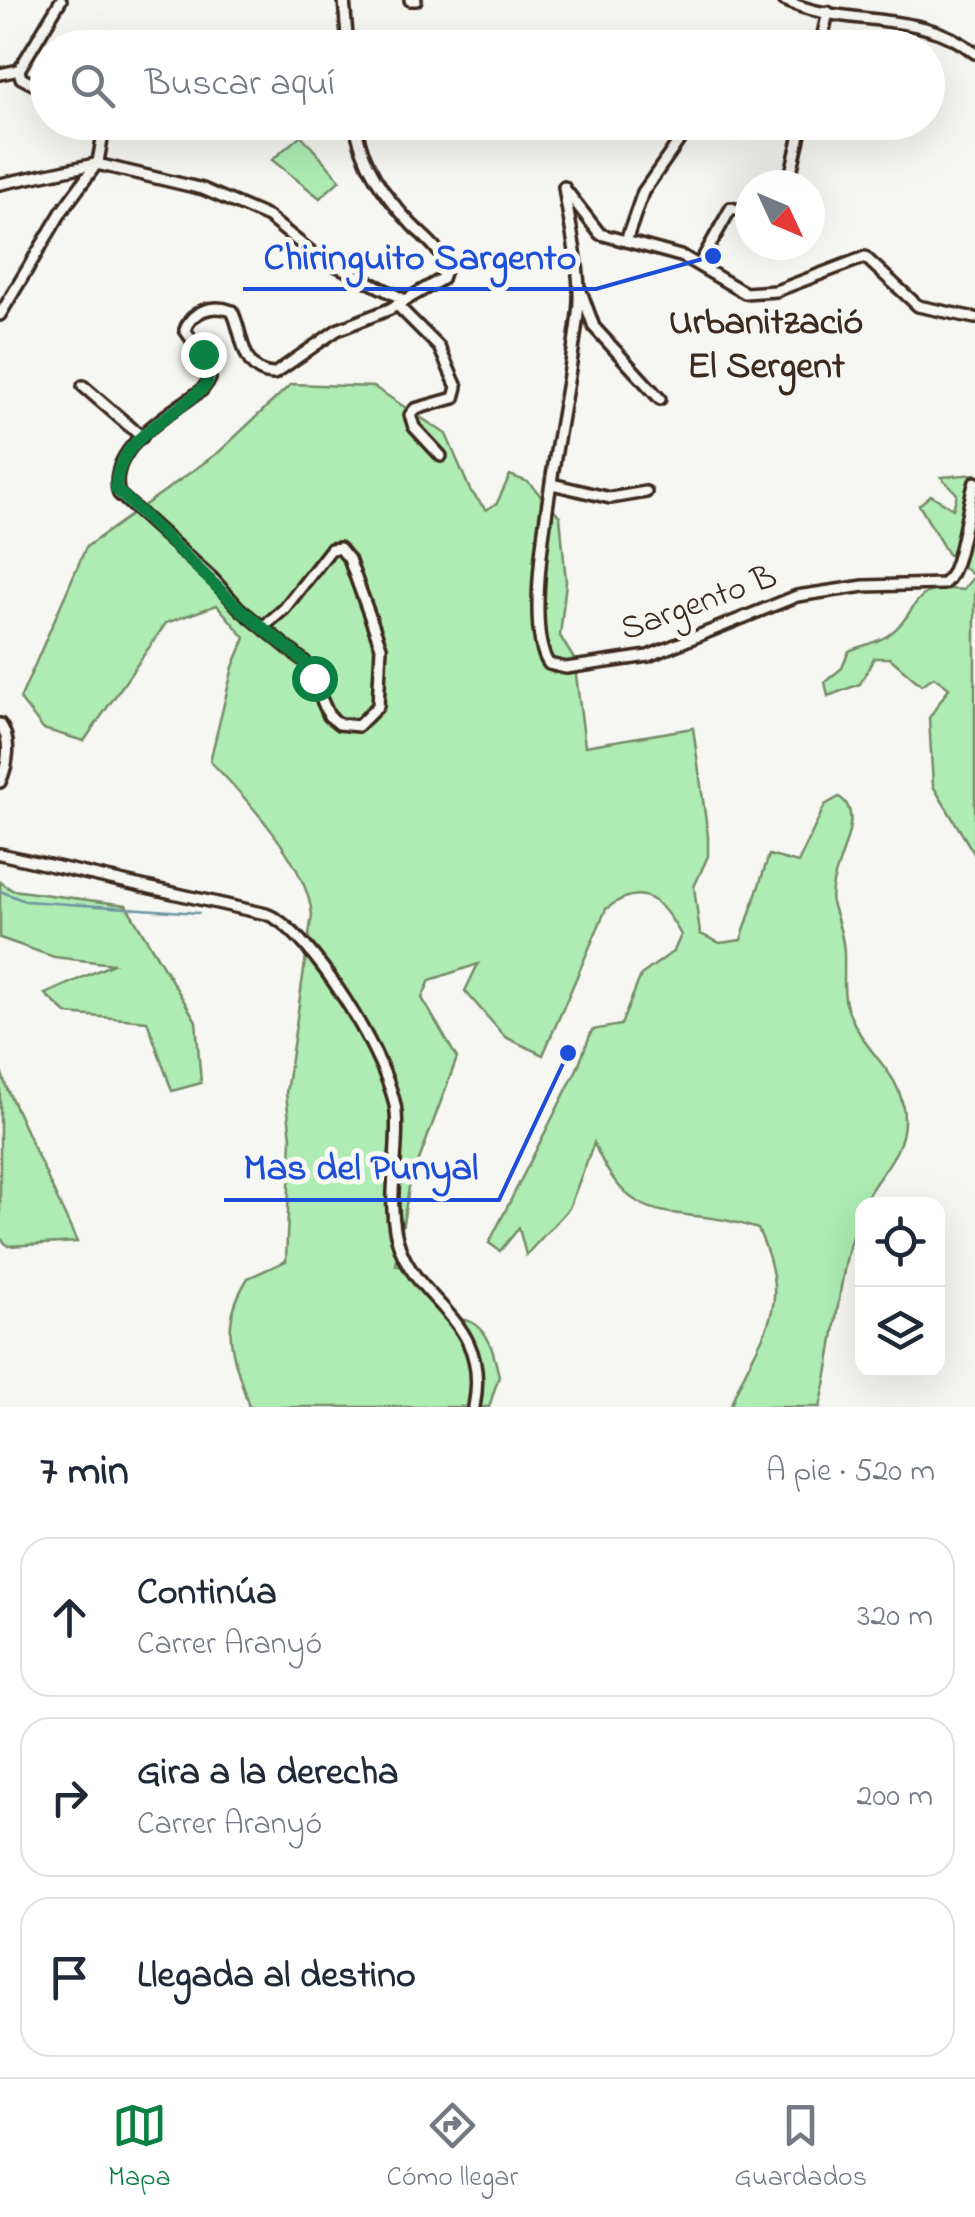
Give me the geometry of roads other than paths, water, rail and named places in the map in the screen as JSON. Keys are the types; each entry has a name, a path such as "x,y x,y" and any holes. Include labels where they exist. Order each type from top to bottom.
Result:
{"street":[{"path":"42,30 60,0"},
{"path":"344,0 346,30"},
{"path":"784,0 828,12 937,30"},
{"path":"824,30 828,12"},
{"path":"945,35 975,53"},
{"path":"30,51 19,70 21,78 30,83"},
{"path":"0,74 19,70"},
{"path":"0,315 62,211 97,164 102,140"},
{"path":"262,627 284,609 332,549 340,548 348,559 380,646 378,706 358,726 339,724 329,716 305,662 262,627 119,494 120,467 142,436 202,390 210,379 208,363 185,330 200,312 216,308 232,311 248,362 261,372 274,374 337,330 442,280 445,260 376,181 361,140"},
{"path":"679,140 643,192 626,241 669,251 699,265 734,289 759,294 865,256 913,303 975,318"},
{"path":"792,170 799,140"},
{"path":"0,184 97,164 203,189 268,217 315,255 404,301 439,347 457,388 454,398 415,409 410,415 414,427 441,456"},
{"name":"Sargento B","path":"626,241 594,230 564,187 578,284 566,408 539,552 539,640 549,664 566,668 648,656 797,596 949,581 958,566 963,518 975,482"},
{"path":"699,265 731,208 735,209"},
{"path":"578,284 594,327 660,399"},
{"path":"83,386 142,436"},
{"path":"552,484 610,498 646,492"},
{"path":"0,724 7,749 0,782"},
{"path":"0,854 266,914 288,925 333,979 386,1078 396,1106 395,1224 400,1250 466,1337 475,1368 474,1407"}],"waterway":[{"path":"0,891 25,901 199,913"}],"place":[{"name":"Chiringuito Sargento","path":"713,256"},
{"name":"Mas del Punyal","path":"568,1053"}],"district":[{"name":"Urbanització El Sergent","path":"766,346"}]}
